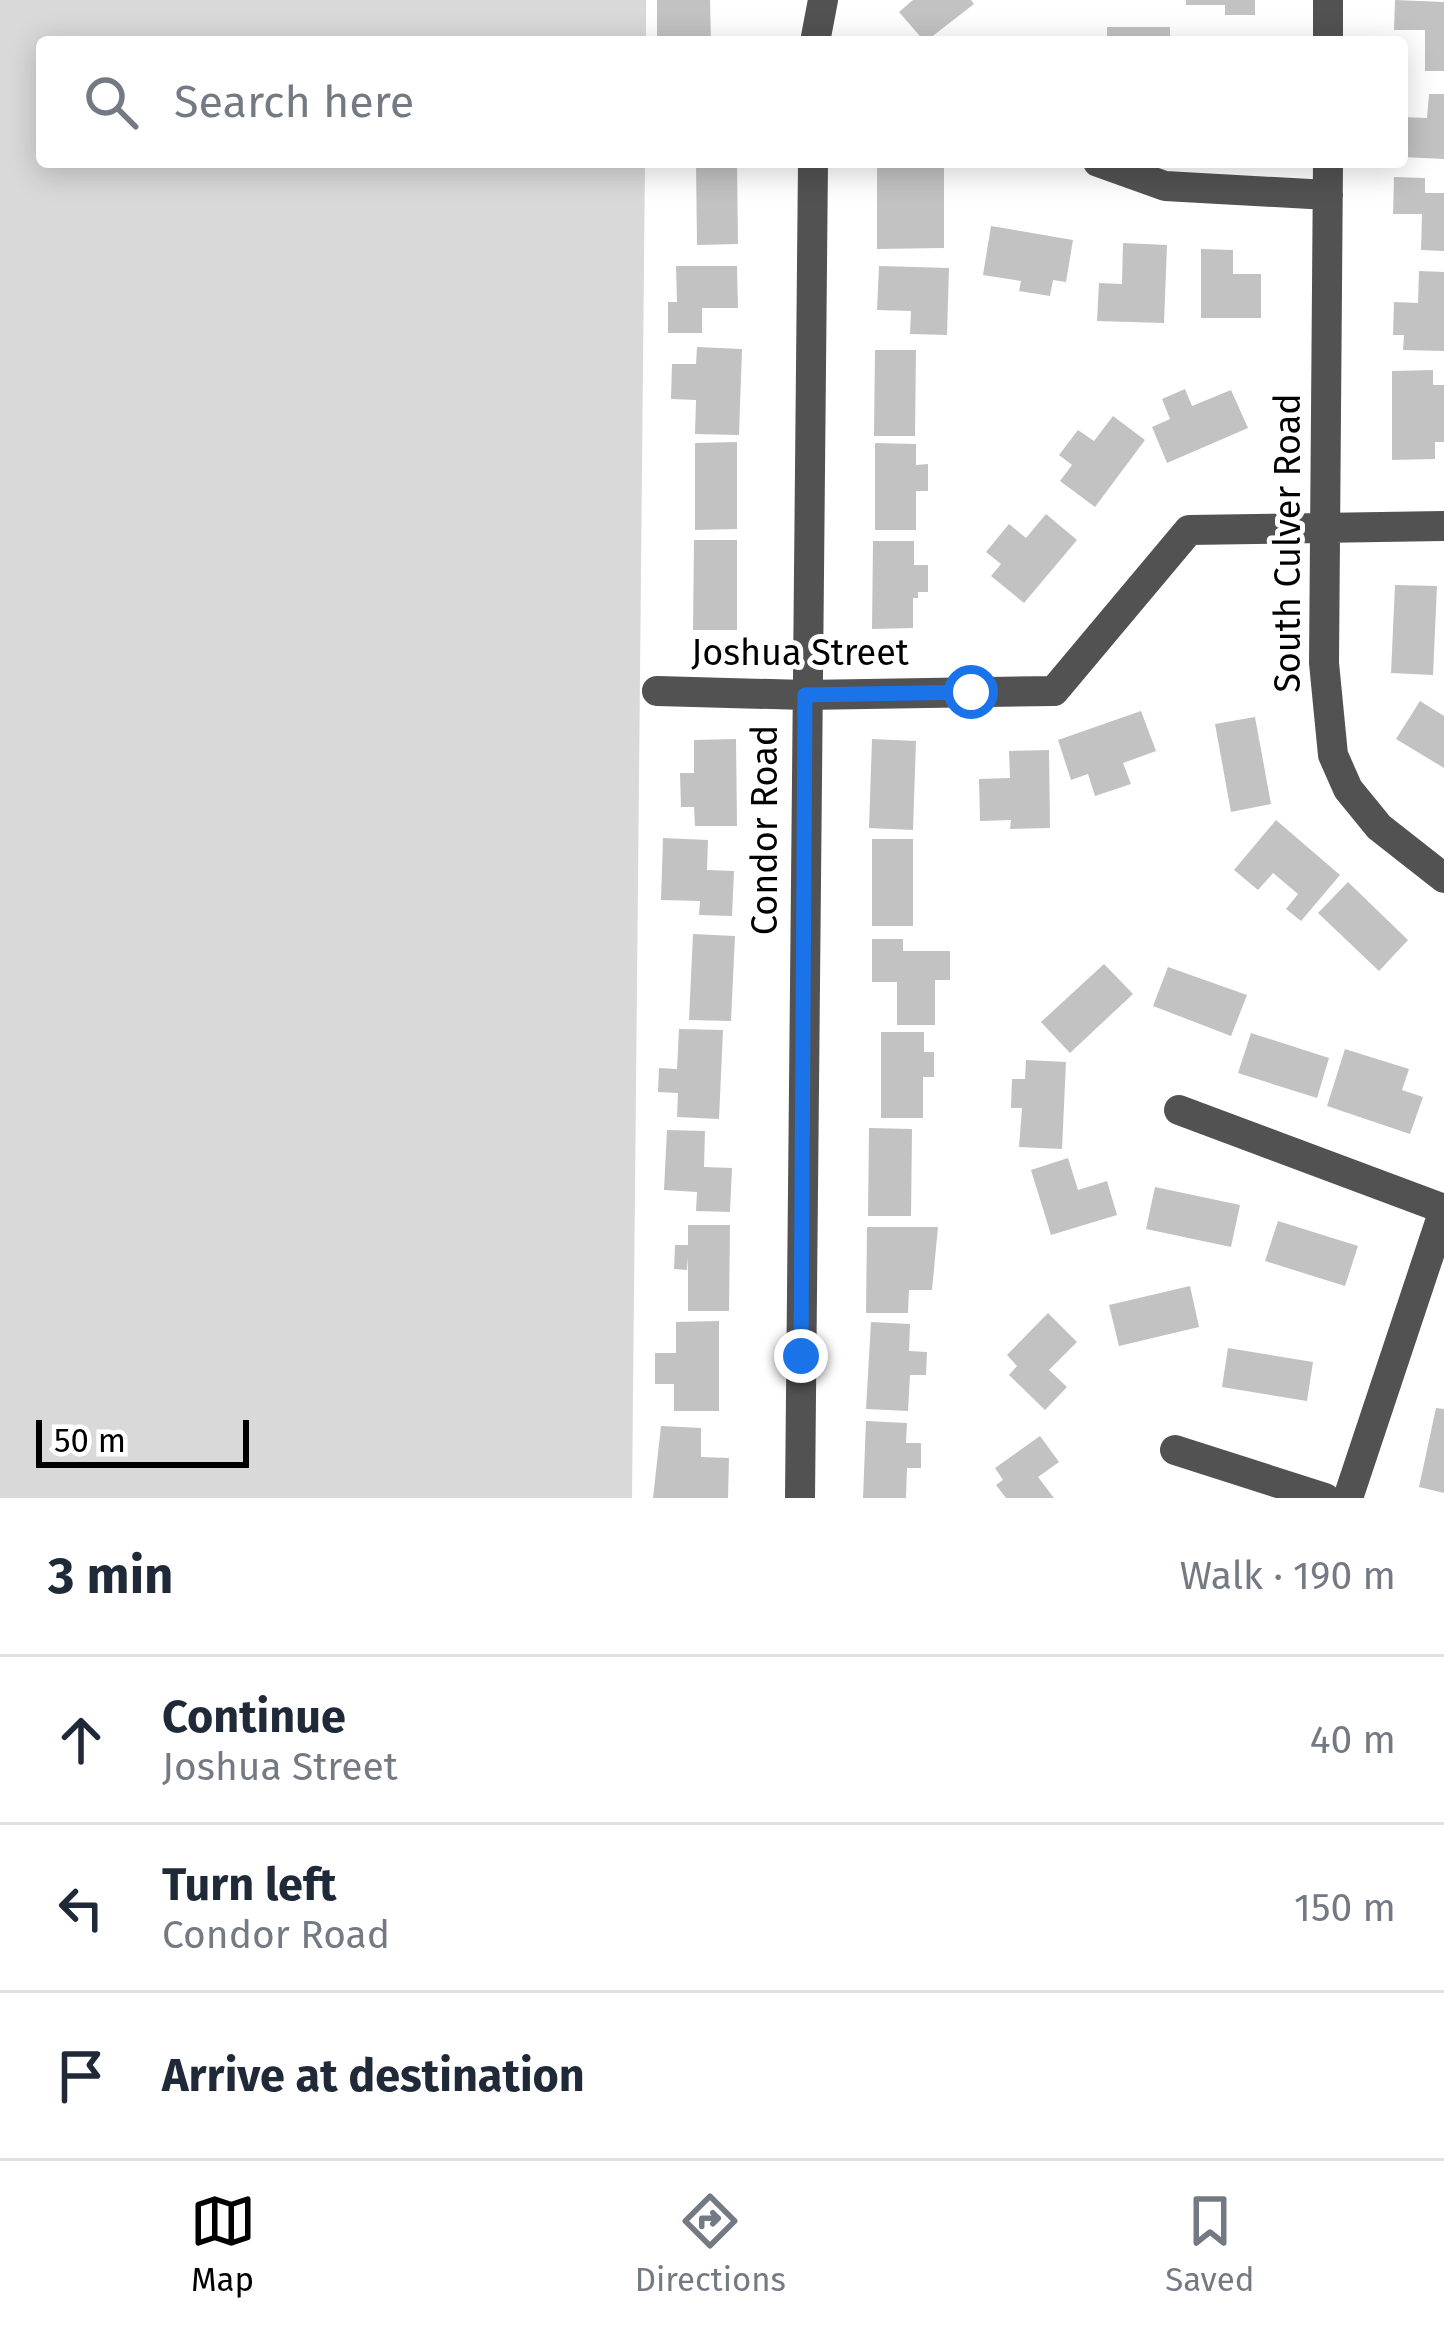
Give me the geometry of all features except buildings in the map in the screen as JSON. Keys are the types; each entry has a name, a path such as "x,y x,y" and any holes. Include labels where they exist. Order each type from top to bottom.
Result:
{"street":[{"path":"816,36 823,0"},
{"path":"1328,0 1328,36"},
{"name":"Condor Road","path":"800,1498 813,168"},
{"path":"1115,168 1165,186 1328,195"},
{"name":"South Culver Road","path":"1328,168 1324,663 1333,755 1348,789 1379,827 1444,878"},
{"name":"Joshua Street","path":"657,691 805,695 1054,691 1189,530 1444,526"},
{"path":"1179,1110 1444,1209 1348,1498"},
{"path":"1175,1450 1325,1498"}],"shaded area":[{"path":"0,0 646,0 646,36 36,36 36,168 645,168 632,1498 0,1498"}],"route":[{"path":"801,1356 805,695 971,692"}]}
